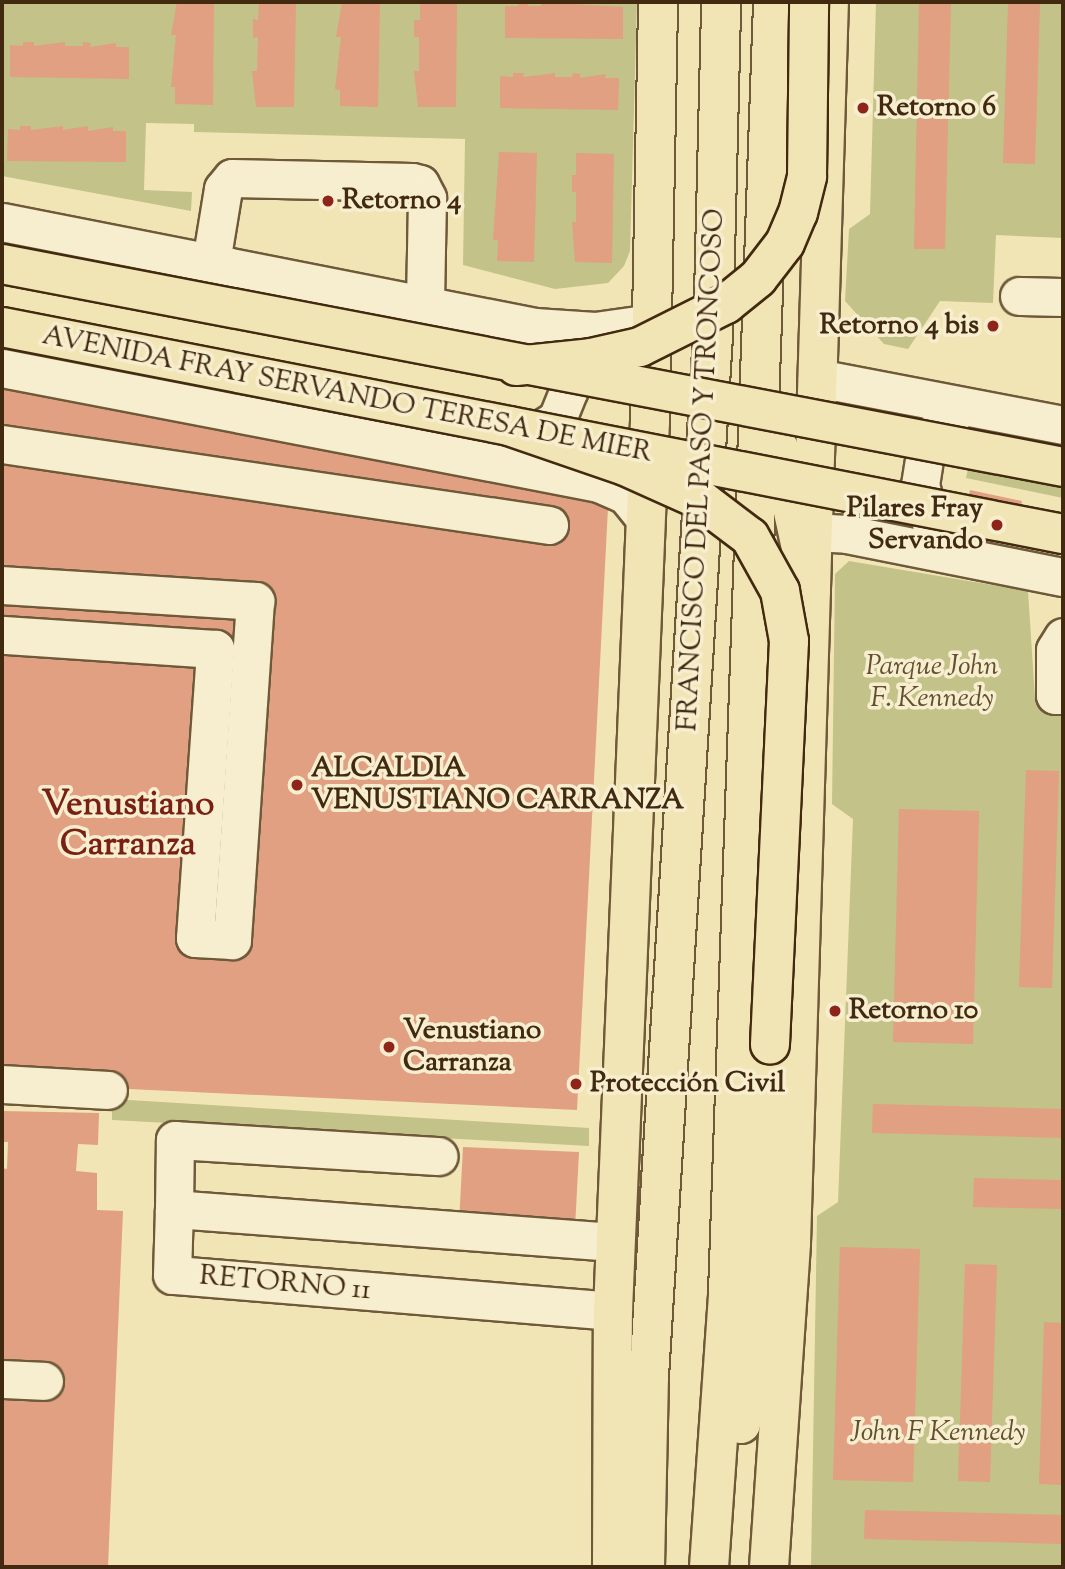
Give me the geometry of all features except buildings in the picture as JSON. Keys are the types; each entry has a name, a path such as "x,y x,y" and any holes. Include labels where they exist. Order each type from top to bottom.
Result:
{"main road":[{"name":"FRANCISCO DEL PASO Y TRONCOSO","path":"612,1567 615,1242 651,323 658,2"},
{"name":"FRANCISCO DEL PASO Y TRONCOSO","path":"645,1567 649,1376 713,338 721,2"},
{"name":"FRANCISCO DEL PASO Y TRONCOSO","path":"711,1567 728,1293 772,2"},
{"path":"516,366 591,358 640,346 726,304 758,278 785,243 798,213 807,176 808,2"},
{"path":"769,1567 791,1243 829,2"},
{"path":"2,264 516,366 1063,467"},
{"name":"AVENIDA FRAY SERVANDO TERESA DE MIER","path":"2,327 1063,534"},
{"path":"760,361 811,593"},
{"path":"509,426 625,466 701,500 750,537 780,590 789,641 761,1297 711,1567"},
{"path":"613,1485 633,1404 649,1376"}],"street":[{"path":"211,262 223,189 232,178 412,182 420,184 428,198 425,306"},
{"path":"2,222 535,327 571,330 651,323"},
{"path":"1019,296 1063,297"},
{"path":"470,458 532,439 557,419 569,390 568,363 549,344 473,314"},
{"name":"AVENIDA FRAY SERVANDO TERESA DE MIER","path":"2,368 599,483 626,495 643,516"},
{"path":"817,378 1063,425"},
{"path":"946,554 925,515 920,485 925,454 938,428 970,409"},
{"path":"2,444 549,525"},
{"path":"811,532 847,534 1063,577"},
{"path":"2,584 255,601 232,940 195,938 215,649 2,635"},
{"path":"1063,637 1055,650 1055,695 1063,695"},
{"path":"2,1084 108,1090"},
{"path":"439,1156 175,1140 174,1209 615,1242"},
{"name":"RETORNO 11","path":"174,1209 172,1275 613,1311"},
{"path":"2,1379 44,1381"}],"green space":[{"path":"2,2 637,2 630,251 624,266 608,283 555,289 463,265 465,139 194,132 194,124 146,123 144,190 192,192 191,211 2,176"},
{"path":"876,2 1063,2 1063,238 996,235 993,303 940,301 908,349 884,344 845,301 849,229 870,214"},
{"path":"975,437 1063,454 1063,498 966,478"},
{"name":"John F Kennedy","path":"849,561 1028,591 1035,698 1063,700 1063,1567 811,1567 817,1216 838,1202 853,819 832,804 835,574"},
{"path":"112,1099 589,1128 589,1146 112,1120"}],"place":[{"name":"Retorno 6","path":"863,108"},
{"name":"Retorno 4","path":"328,201"},
{"name":"Retorno 4 bis","path":"993,326"},
{"name":"Pilares Fray Servando","path":"997,525"},
{"name":"ALCALDIA VENUSTIANO CARRANZA","path":"297,785"},
{"name":"Retorno 10","path":"835,1011"},
{"name":"Venustiano Carranza","path":"389,1047"},
{"name":"Protección Civil","path":"576,1084"}],"district":[{"name":"Venustiano Carranza","path":"128,826"}],"park label":[{"name":"Parque John F. Kennedy","path":"932,683"}]}
